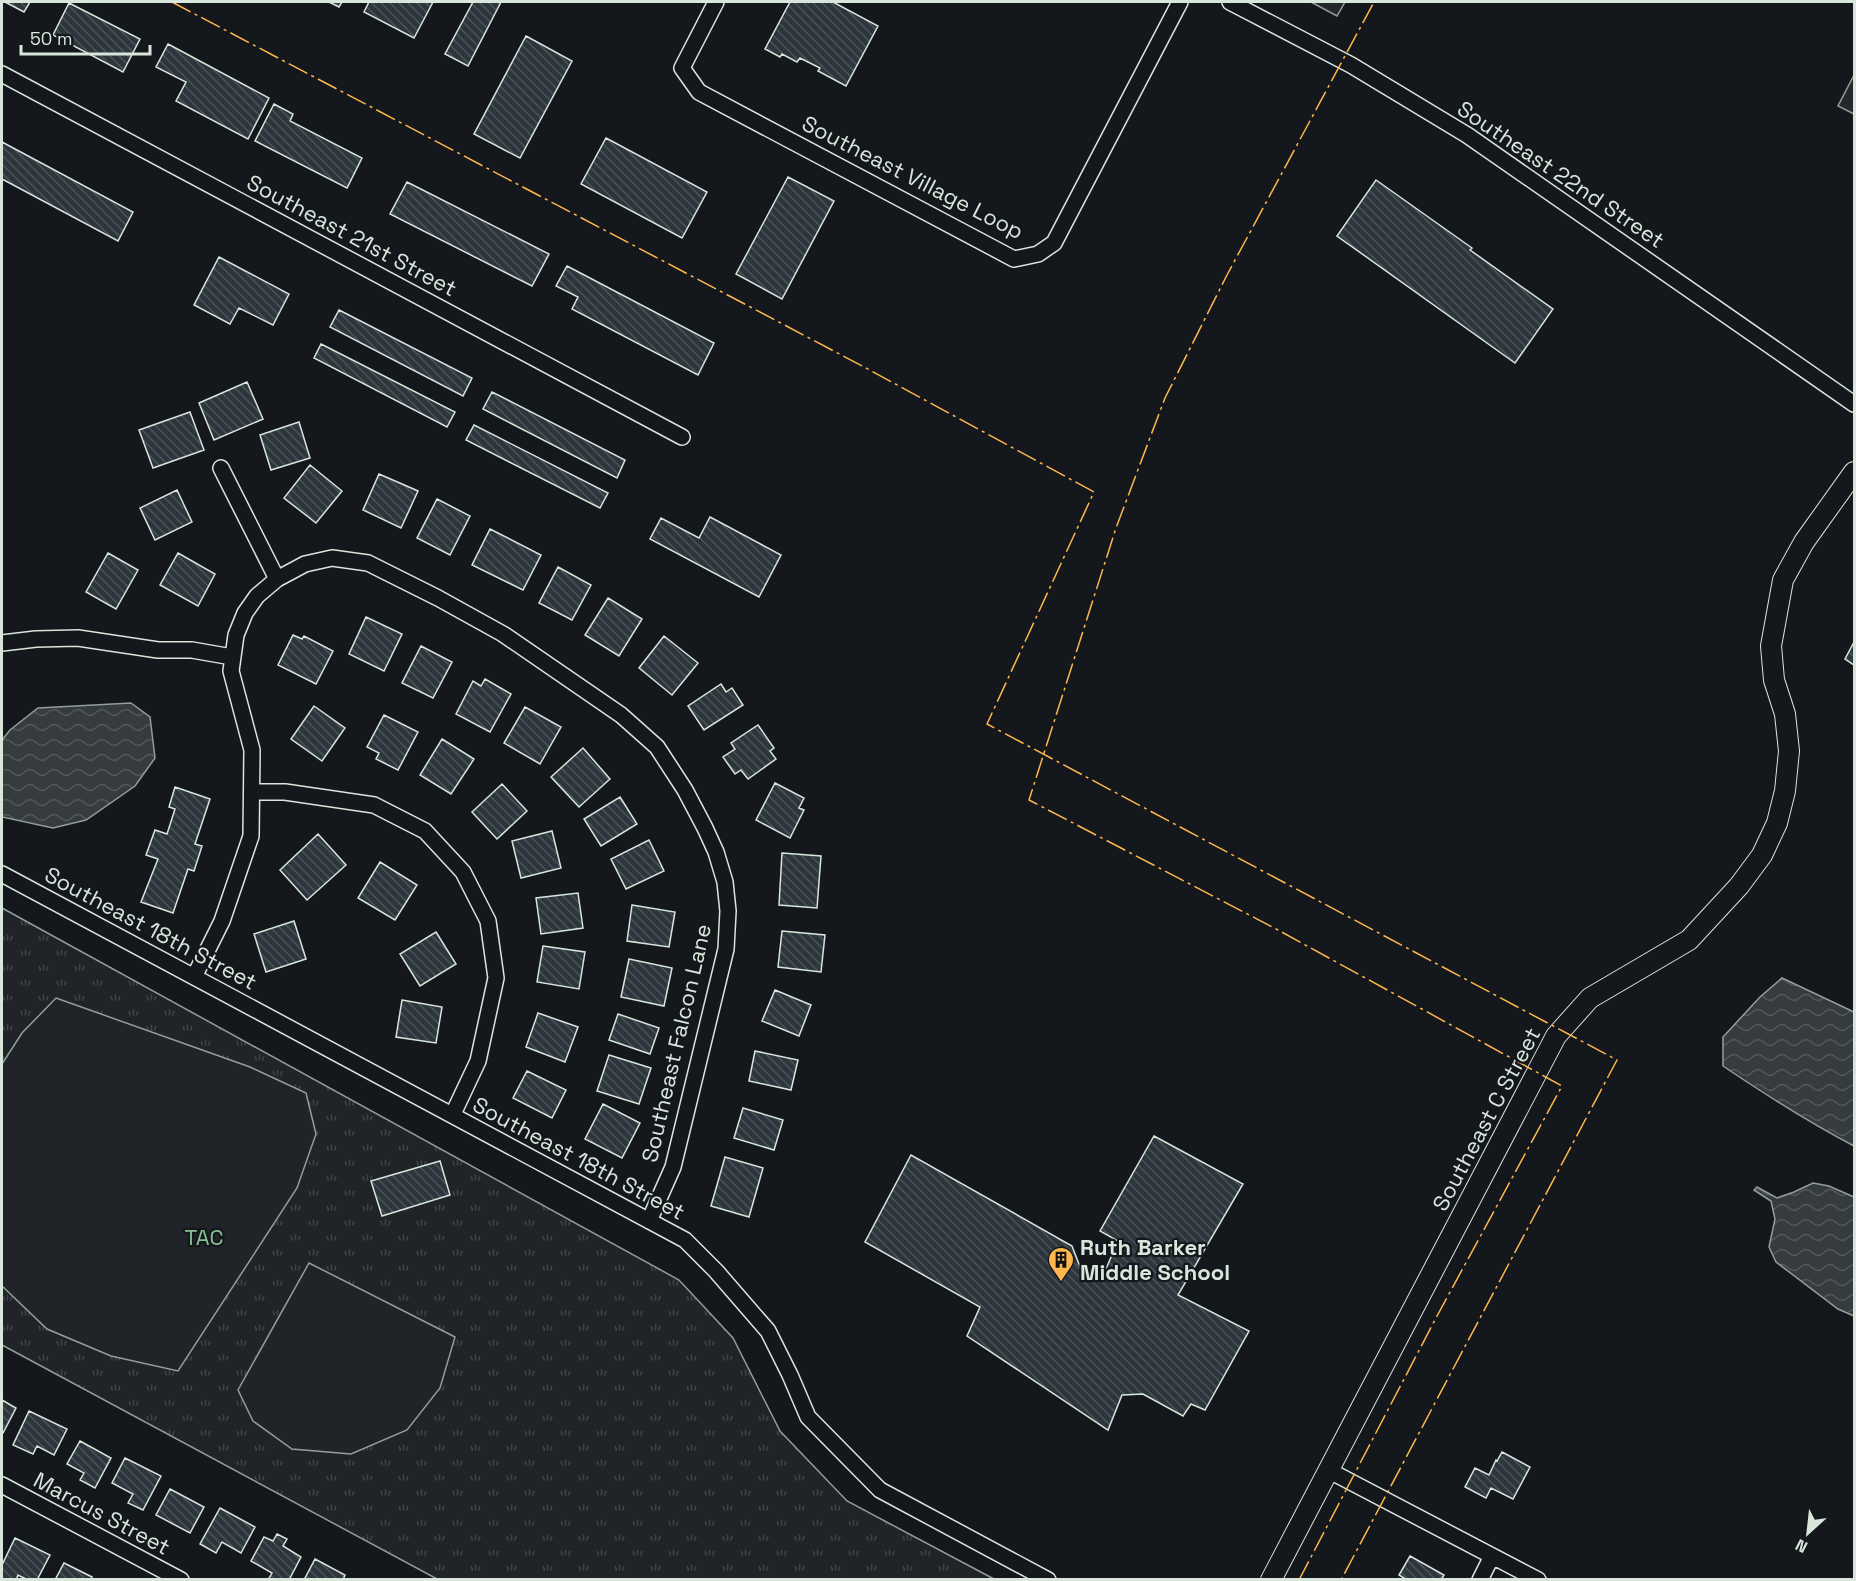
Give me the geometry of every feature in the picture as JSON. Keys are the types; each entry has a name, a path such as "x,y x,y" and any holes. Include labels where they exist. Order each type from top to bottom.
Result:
{"street":[{"name":"Southeast Village Loop","path":"716,2 682,68 699,92 1014,259 1038,254 1054,243 1180,2"},
{"name":"Southeast 22nd Street","path":"1230,2 1351,65 1467,135 1854,404"},
{"name":"Southeast 21st Street","path":"2,74 682,437"},
{"path":"221,468 277,579"},
{"name":"Southeast C Street","path":"1271,1580 1556,1035 1590,998 1689,940 1739,886 1762,855 1777,824 1785,791 1789,751 1785,714 1774,680 1771,646 1783,580 1804,542 1854,472"},
{"name":"Southeast Falcon Lane","path":"194,977 222,921 251,836 252,750 231,671 236,634 245,613 257,596 277,579 305,564 332,558 368,563 438,598 503,634 621,715 657,747 685,790 712,844 725,882 728,911 726,949 673,1167 649,1221"},
{"path":"2,643 78,638 158,650 192,650 232,657"},
{"path":"252,792 304,794 374,805 425,831 463,872 488,921 496,978 477,1061 453,1114"},
{"name":"Southeast 18th Street","path":"2,874 685,1240 716,1270 768,1331 808,1417 880,1490 1048,1580"},
{"path":"1328,1470 1538,1580"},
{"name":"Marcus Street","path":"2,1485 181,1580"},
{"path":"1480,1580 1492,1556"}],"green space":[{"name":"TAC","path":"2,908 679,1280 733,1338 780,1431 847,1501 994,1579 437,1579 2,1345"},
{"path":"56,998 250,1067 306,1093 316,1134 297,1188 178,1371 111,1356 47,1329 2,1286 2,1064 22,1033"},
{"path":"309,1263 455,1337 440,1388 407,1430 351,1454 292,1449 253,1421 238,1390"}],"shaded area":[{"path":"1311,2 1345,2 1337,16"},
{"path":"1854,75 1854,114 1838,106"}],"water":[{"path":"131,703 150,717 155,758 135,786 86,820 53,828 2,817 2,740 10,730 38,708"},
{"path":"1782,978 1854,1012 1854,1146 1787,1108 1723,1066 1723,1037 1760,997"},
{"path":"1813,1183 1829,1186 1854,1197 1854,1316 1838,1309 1776,1262 1769,1247 1775,1219 1771,1201 1754,1190 1757,1187 1777,1198"}],"building":[{"path":"5,2 30,2 24,12"},
{"path":"329,2 342,2 339,7"},
{"path":"369,2 433,2 414,38 364,12"},
{"path":"473,2 501,2 468,66 445,54"},
{"path":"790,2 833,2 878,26 846,86 818,71 820,68 800,58 797,62 765,49"},
{"path":"69,3 140,39 123,72 53,35"},
{"path":"526,36 572,61 520,158 474,134"},
{"path":"168,44 269,98 248,139 176,101 186,82 156,67"},
{"path":"274,104 293,114 290,121 362,158 347,188 255,141"},
{"path":"606,138 707,192 682,238 581,184"},
{"path":"2,142 133,212 118,241 2,179"},
{"path":"788,177 834,201 782,299 736,274"},
{"path":"1376,180 1553,309 1515,363 1337,236"},
{"path":"407,182 549,254 532,286 390,214"},
{"path":"219,257 289,294 273,325 239,308 230,324 194,305"},
{"path":"567,266 714,343 698,375 572,309 578,297 556,286"},
{"path":"339,310 472,378 463,396 330,327"},
{"path":"321,344 455,412 447,427 314,358"},
{"path":"247,382 263,419 214,440 199,403"},
{"path":"492,392 625,460 617,478 483,409"},
{"path":"190,412 204,450 153,468 139,430"},
{"path":"299,422 310,458 271,470 260,435"},
{"path":"474,425 608,493 600,508 466,440"},
{"path":"310,465 342,491 316,523 284,498"},
{"path":"379,474 418,491 401,528 363,510"},
{"path":"177,490 192,522 155,540 140,508"},
{"path":"437,499 470,516 450,555 417,538"},
{"path":"710,517 781,555 759,597 650,539 661,518 699,538"},
{"path":"490,529 541,555 523,590 472,565"},
{"path":"108,553 138,570 116,609 86,592"},
{"path":"178,553 215,574 198,606 160,585"},
{"path":"558,567 591,585 572,620 539,603"},
{"path":"608,598 642,619 619,656 585,635"},
{"path":"366,617 402,634 384,671 349,654"},
{"path":"293,635 302,639 304,636 333,651 316,684 278,665"},
{"path":"664,636 698,663 672,695 639,668"},
{"path":"1854,642 1854,665 1845,659"},
{"path":"421,646 452,662 433,698 402,683"},
{"path":"485,679 511,694 490,732 456,714 473,681 481,686"},
{"path":"721,684 726,692 732,688 743,705 704,730 688,706"},
{"path":"314,706 345,728 322,761 291,739"},
{"path":"525,707 561,727 540,764 504,743"},
{"path":"384,715 418,732 398,770 376,759 379,753 367,747"},
{"path":"758,725 774,748 770,751 776,759 748,779 741,770 735,774 723,757 735,749 731,743"},
{"path":"442,739 474,759 451,794 420,775"},
{"path":"583,748 610,779 579,807 551,777"},
{"path":"775,783 804,798 799,808 804,810 790,838 756,820"},
{"path":"502,784 527,811 497,839 472,812"},
{"path":"175,787 210,799 195,844 202,846 194,871 188,869 173,913 141,902 158,859 146,855 155,830 167,834 175,809 169,807"},
{"path":"620,797 637,824 601,846 584,819"},
{"path":"552,831 561,868 521,878 512,841"},
{"path":"318,834 346,865 307,900 280,870"},
{"path":"649,840 664,871 626,889 611,859"},
{"path":"782,853 821,856 817,908 779,905"},
{"path":"380,862 417,885 395,920 358,898"},
{"path":"578,893 583,928 541,934 536,898"},
{"path":"632,905 675,912 669,947 627,941"},
{"path":"294,921 306,959 266,972 254,934"},
{"path":"782,931 825,935 821,972 778,967"},
{"path":"436,932 456,964 420,986 400,954"},
{"path":"543,946 585,952 579,989 537,982"},
{"path":"629,959 672,968 664,1006 621,997"},
{"path":"775,990 811,1005 799,1036 762,1021"},
{"path":"402,1000 442,1007 436,1043 396,1037"},
{"path":"538,1013 578,1027 565,1062 526,1047"},
{"path":"618,1014 659,1028 650,1054 609,1040"},
{"path":"755,1051 798,1060 791,1090 749,1081"},
{"path":"609,1055 651,1068 639,1104 597,1091"},
{"path":"527,1071 566,1090 552,1118 513,1098"},
{"path":"603,1104 640,1123 622,1158 585,1139"},
{"path":"743,1108 783,1120 774,1150 734,1138"},
{"name":"Ruth Barker Middle School","path":"1154,1136 1243,1184 1178,1295 1249,1331 1205,1410 1191,1404 1183,1416 1143,1394 1122,1395 1108,1430 967,1336 980,1307 865,1242 911,1155 1072,1246 1082,1272 1105,1271 1118,1241 1100,1231"},
{"path":"725,1157 763,1168 749,1217 711,1206"},
{"path":"440,1161 450,1195 382,1216 371,1181"},
{"path":"2,1400 16,1408 3,1433 2,1433"},
{"path":"29,1411 67,1429 54,1455 37,1446 33,1454 13,1445"},
{"path":"80,1441 111,1458 95,1488 80,1480 84,1473 67,1464"},
{"path":"1502,1452 1530,1467 1513,1499 1491,1488 1486,1498 1465,1487 1475,1468 1489,1475"},
{"path":"125,1458 161,1476 143,1510 128,1503 133,1494 112,1483"},
{"path":"170,1489 204,1507 190,1533 156,1515"},
{"path":"220,1508 255,1527 241,1553 222,1542 216,1553 200,1544"},
{"path":"277,1534 287,1539 283,1546 301,1557 289,1580 268,1580 272,1573 251,1561 264,1537 273,1541"},
{"path":"15,1538 50,1555 37,1580 28,1580 18,1575 16,1580 2,1580 2,1565"},
{"path":"1410,1556 1444,1575 1441,1580 1407,1580 1399,1575"},
{"path":"315,1559 345,1575 343,1580 304,1580"},
{"path":"64,1563 92,1577 91,1580 55,1580"}],"power":[{"path":"172,2 866,368 1094,492 987,724 1617,1060 1341,1580"},
{"path":"1299,1580 1437,1316 1562,1086 1278,930 1029,800 1116,528 1165,398 1227,275 1374,2"}],"place":[{"name":"Ruth Barker Middle School","path":"1061,1283"}]}
